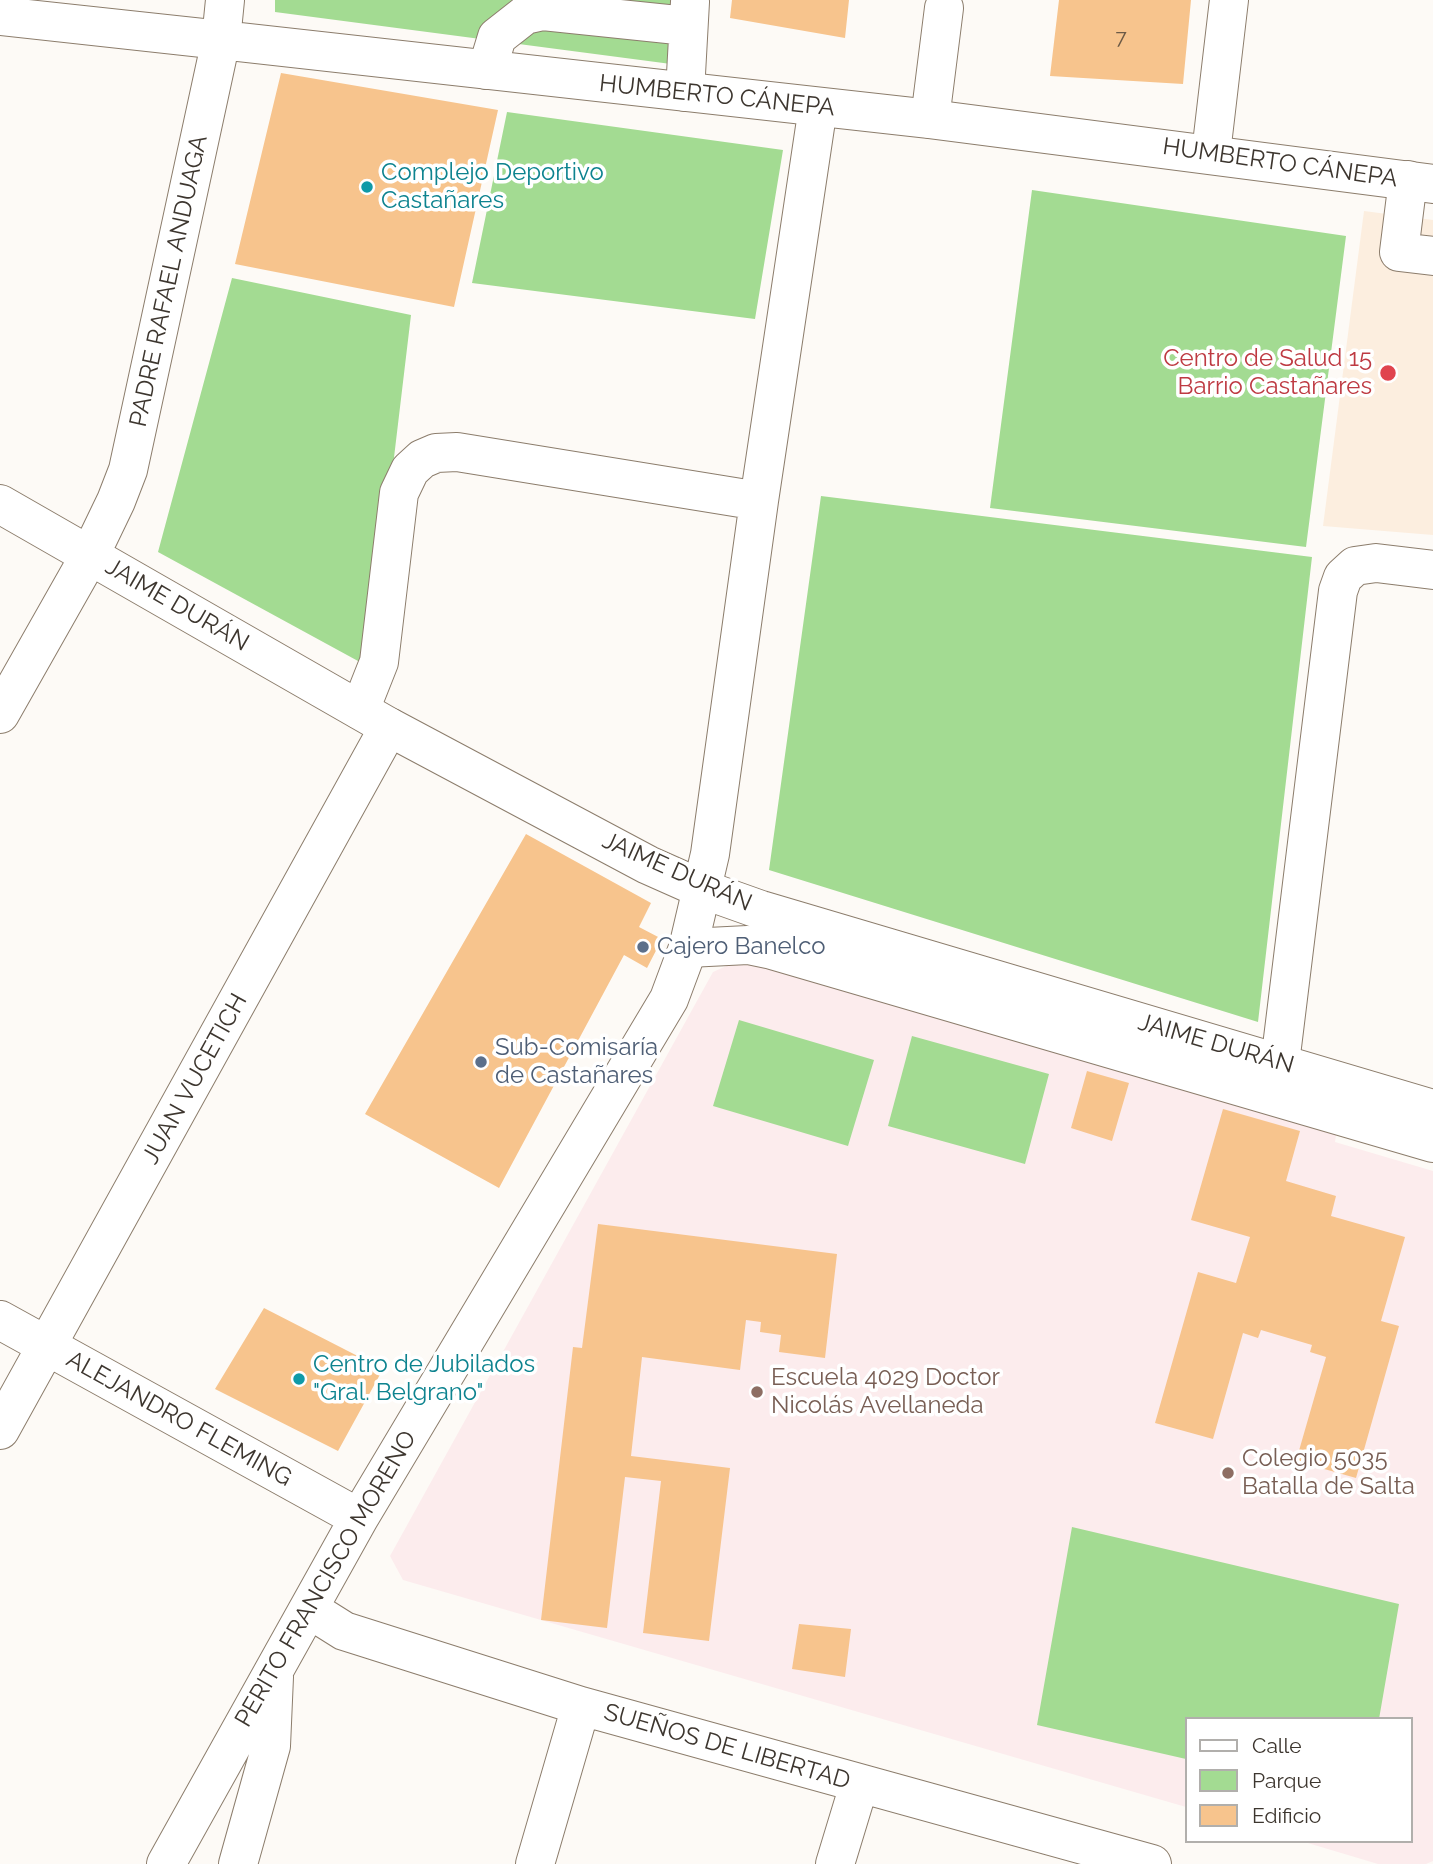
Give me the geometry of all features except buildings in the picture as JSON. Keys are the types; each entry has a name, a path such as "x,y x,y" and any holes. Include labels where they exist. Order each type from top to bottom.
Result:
{"street":[{"name":"PADRE RAFAEL ANDUAGA","path":"0,714 90,555 128,470 221,40 225,0"},
{"path":"1211,153 1229,0"},
{"path":"930,119 944,8"},
{"path":"487,70 497,37 525,15 543,11 688,13 685,92"},
{"name":"HUMBERTO CÁNEPA","path":"0,16 930,119 1211,153 1420,182"},
{"name":"PERITO FRANCISCO MORENO","path":"166,1864 359,1518 668,999 688,948 710,854 818,107"},
{"path":"1420,182 1399,252 1433,256"},
{"name":"JUAN VUCETICH","path":"0,1430 47,1346 375,718 399,493 410,470 422,459 436,453 457,452 759,501"},
{"name":"JAIME DURÁN","path":"0,504 375,718 648,865 702,889 761,910 1433,1110"},
{"path":"1280,1063 1338,591 1343,577 1355,566 1376,563 1433,570"},
{"name":"JAIME DURÁN","path":"688,948 748,945 772,950 1433,1143"},
{"name":"ALEJANDRO FLEMING","path":"0,1320 359,1518"},
{"name":"SUEÑOS DE LIBERTAD","path":"309,1609 344,1631 581,1706 1148,1863"},
{"path":"238,1864 271,1746 275,1668"},
{"path":"535,1864 581,1706"},
{"path":"835,1864 859,1785"}],"shaded area":[{"name":"Centro de Salud 15 Barrio Castañares","path":"1364,211 1433,220 1433,535 1323,526"},
{"path":"742,959 1337,1128 1335,1142 1433,1171 1433,1861 1426,1864 1378,1864 1308,1843 1412,1843 1412,1717 1184,1717 1184,1806 403,1580 390,1556 713,972"}],"green space":[{"path":"275,0 679,0 671,64 275,12"},
{"path":"507,112 783,150 755,319 472,283"},
{"path":"1032,190 1346,236 1306,547 990,508"},
{"path":"232,278 411,315 369,667 158,552"},
{"path":"821,496 1312,557 1258,1022 769,870"},
{"path":"739,1020 874,1060 848,1146 713,1106"},
{"path":"912,1036 1049,1074 1025,1164 888,1126"},
{"path":"1072,1527 1399,1604 1379,1717 1184,1717 1184,1759 1037,1725"}],"place":[{"name":"Complejo Deportivo Castañares","path":"367,187"},
{"name":"Centro de Salud 15 Barrio Castañares","path":"1388,373"},
{"name":"Cajero Banelco","path":"643,947"},
{"name":"Sub-Comisaría de Castañares","path":"481,1062"},
{"name":"Centro de Jubilados \"Gral. Belgrano\"","path":"299,1379"},
{"name":"Escuela 4029 Doctor Nicolás Avellaneda","path":"757,1392"},
{"name":"Colegio 5035 Batalla de Salta","path":"1228,1473"}]}
